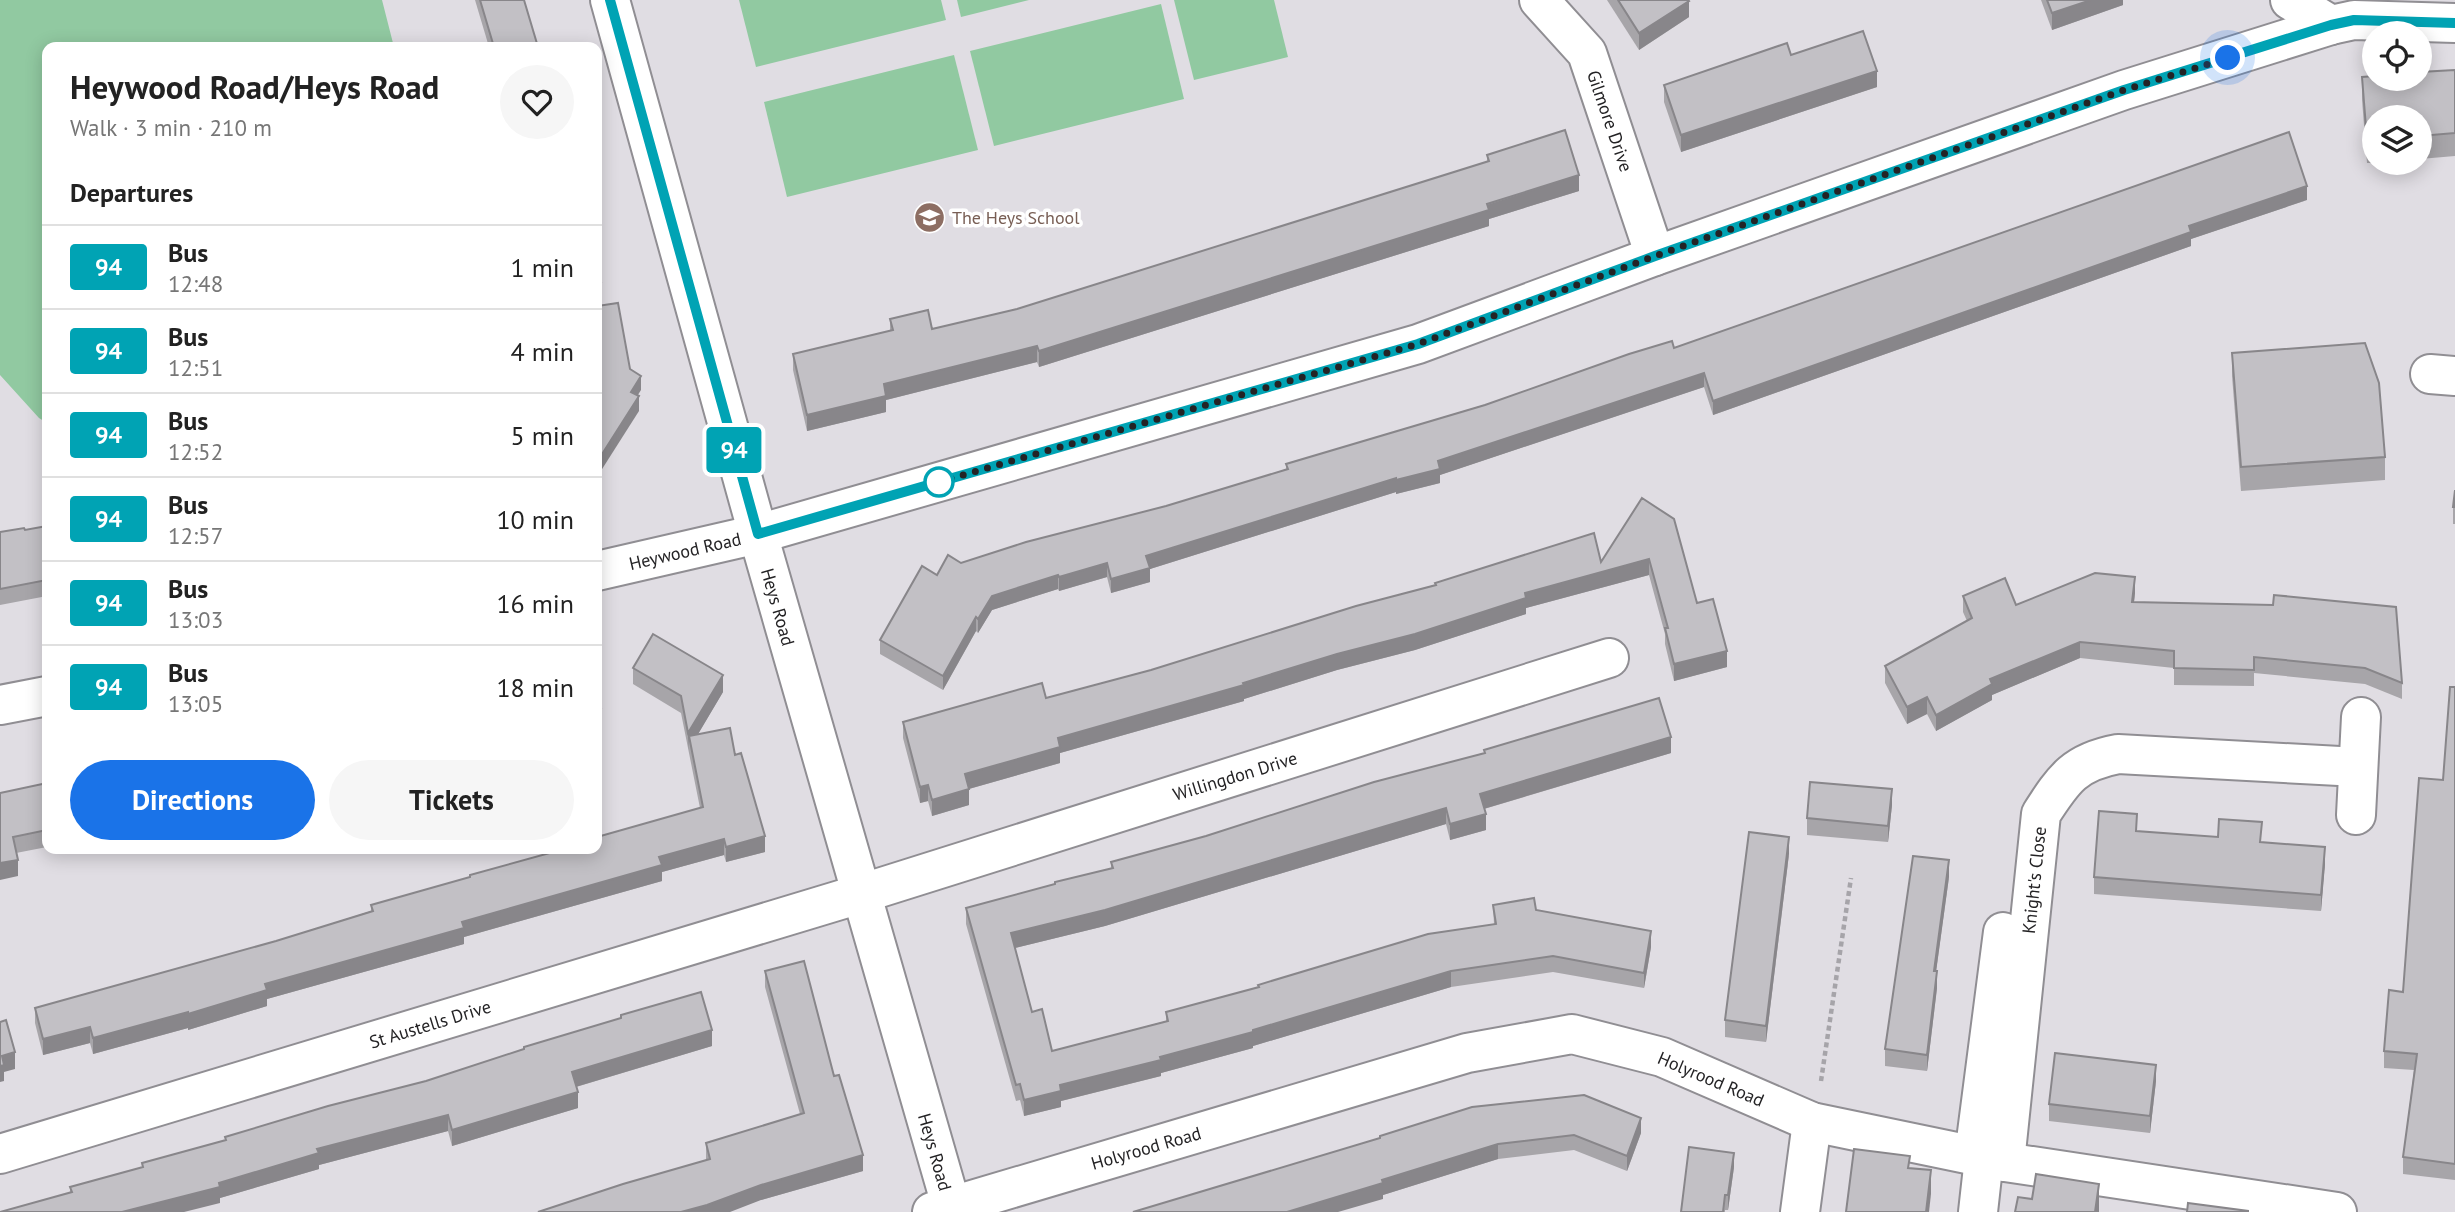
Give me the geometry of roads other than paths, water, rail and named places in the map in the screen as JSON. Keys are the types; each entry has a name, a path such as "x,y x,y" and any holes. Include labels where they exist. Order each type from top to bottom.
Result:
{"street":[{"name":"Heys Road","path":"610,0 860,894 945,1210"},
{"name":"Gilmore Drive","path":"1539,0 1587,53 1655,256"},
{"path":"2290,0 2331,25"},
{"name":"Heywood Road","path":"602,570 758,534 1418,344 1655,256 2124,90 2331,25 2354,20 2455,23"},
{"name":"Willingdon Drive","path":"860,894 1609,658"},
{"path":"0,705 42,697"},
{"path":"2356,815 2361,717"},
{"name":"Knight's Close","path":"1988,1158 2041,814 2063,780 2094,758 2118,754 2358,767"},
{"path":"1978,1212 1988,1158 2010,880"},
{"name":"St Austells Drive","path":"0,1154 860,894"},
{"name":"Holyrood Road","path":"945,1210 1467,1054 1572,1034 1662,1057 1812,1122 1988,1158 2150,1198 2327,1212"},
{"path":"1800,1212 1812,1122"}],"place":[{"name":"The Heys School","path":"929,217"}]}
